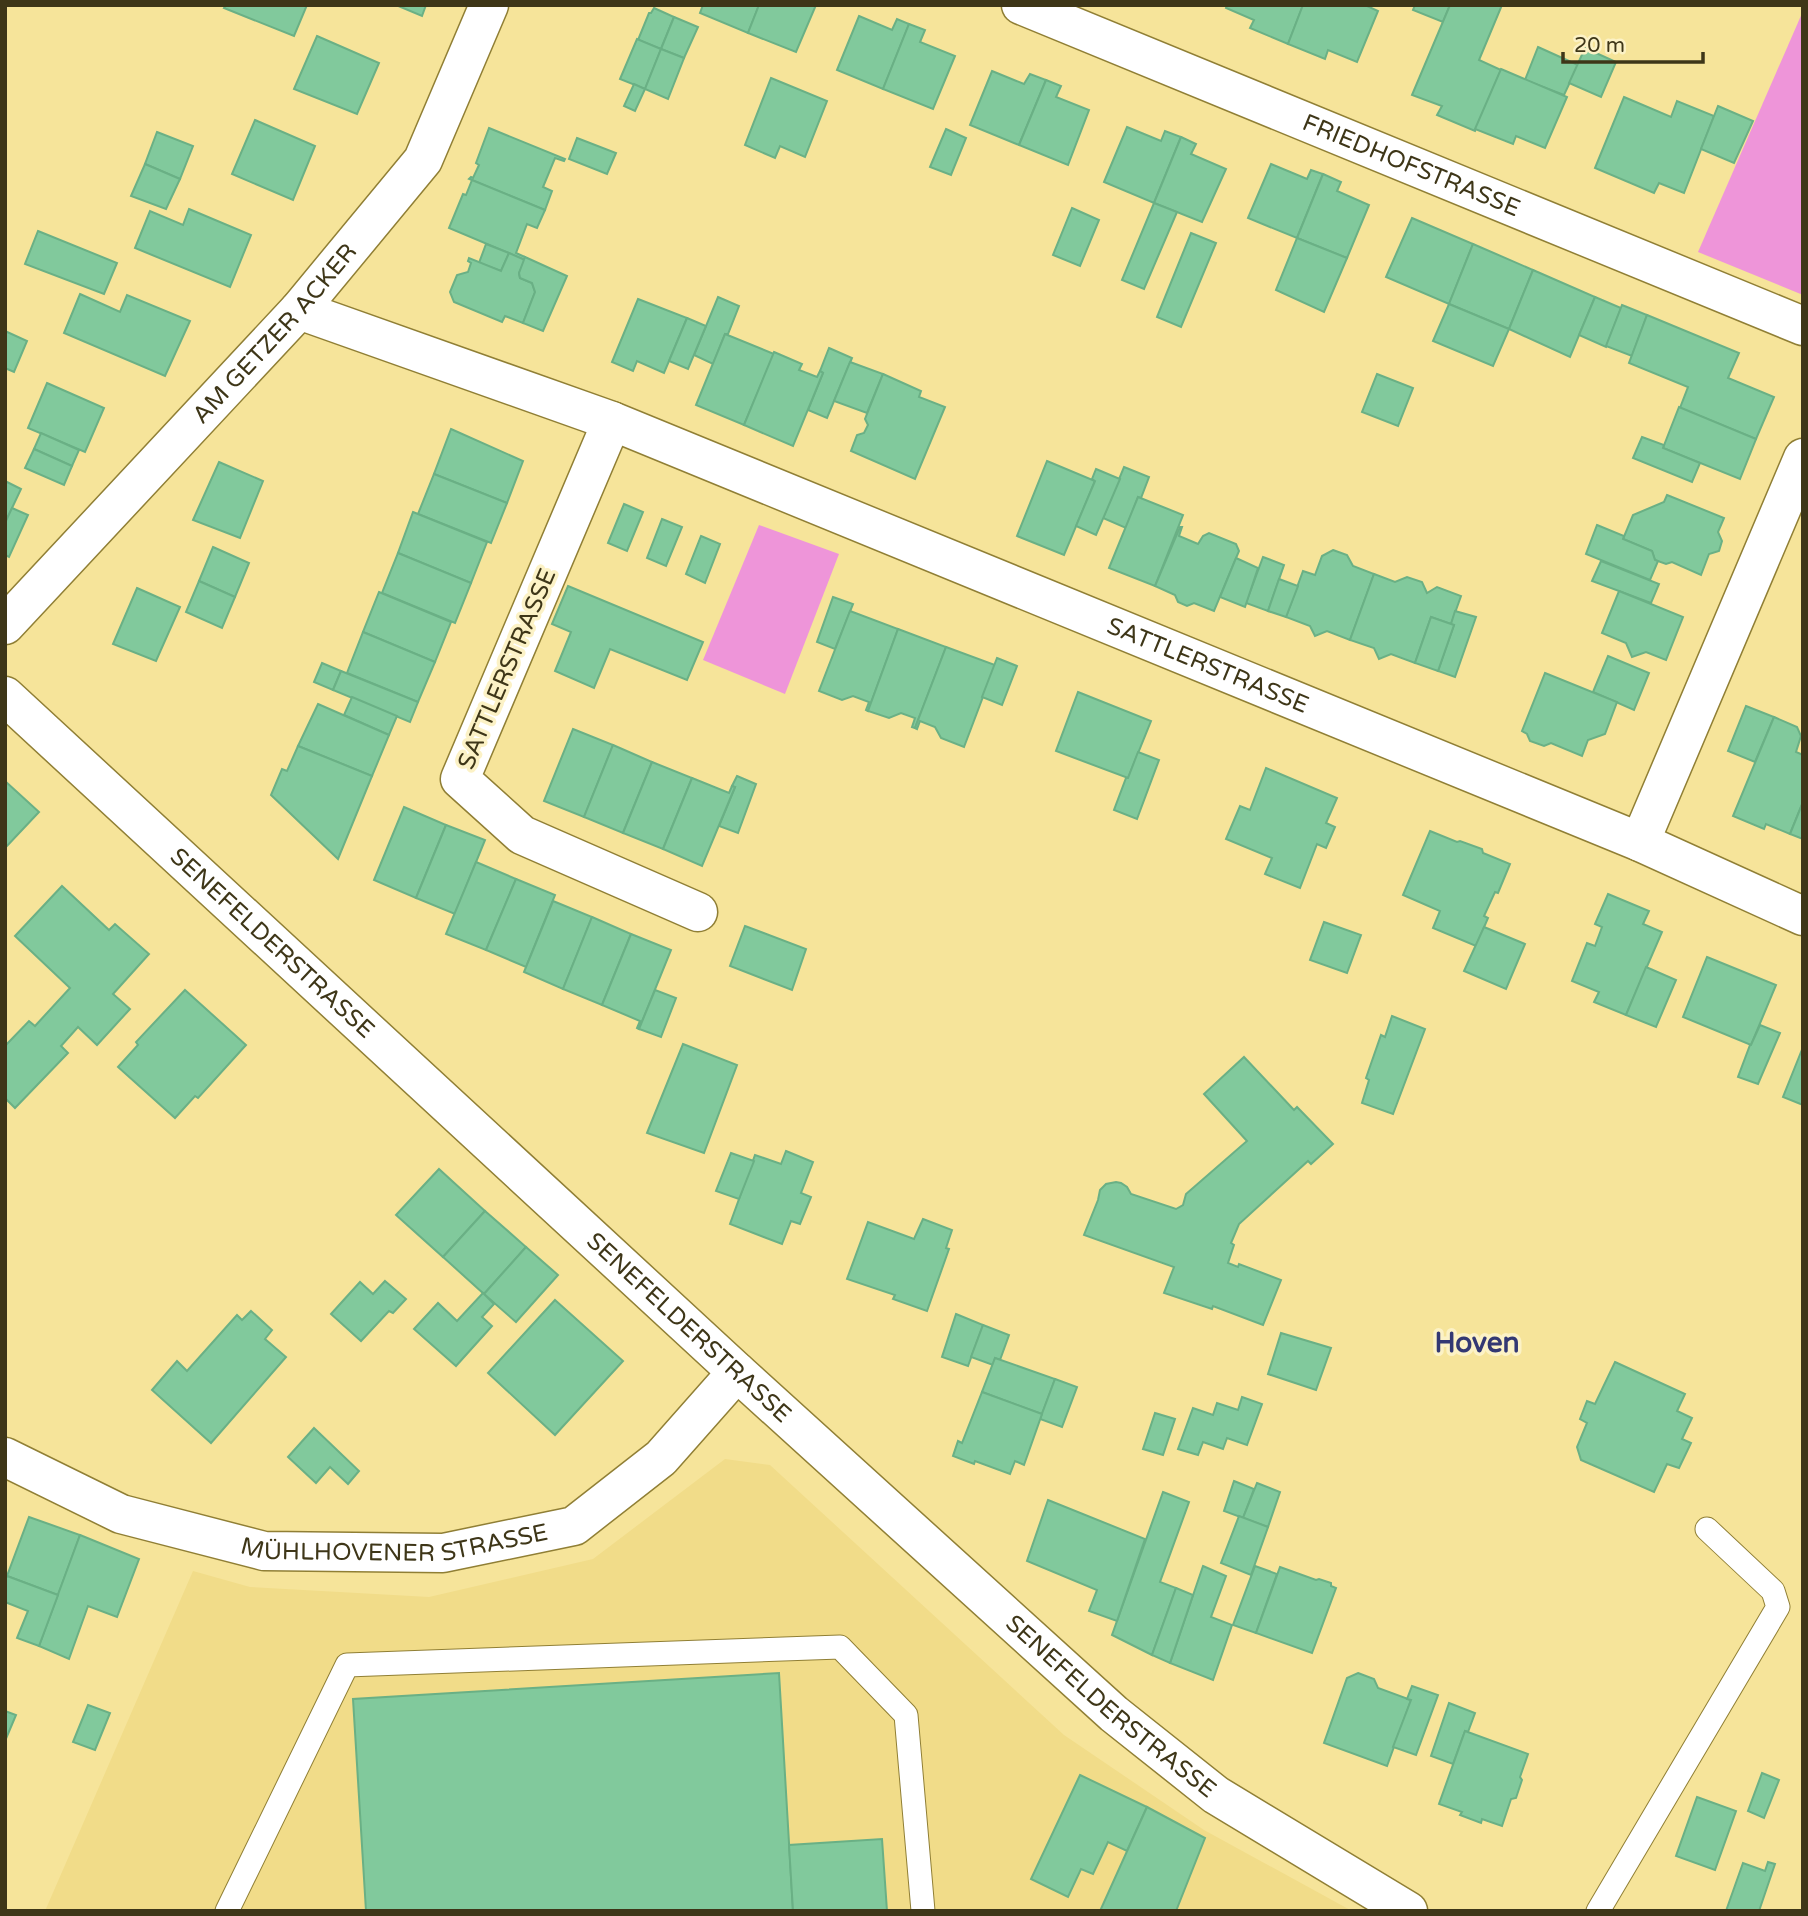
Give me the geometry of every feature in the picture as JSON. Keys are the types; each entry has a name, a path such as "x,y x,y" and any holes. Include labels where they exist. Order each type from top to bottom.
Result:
{"street":[{"name":"AM GETZER ACKER","path":"5,625 299,310 423,160 489,5"},
{"name":"FRIEDHOFSTRASSE","path":"1021,5 1803,326"},
{"name":"SATTLERSTRASSE","path":"299,310 612,421 1640,842 1803,916"},
{"name":"SATTLERSTRASSE","path":"612,421 460,779 522,835 698,912"},
{"path":"1640,842 1803,458"},
{"name":"SENEFELDERSTRASSE","path":"5,696 737,1372 1114,1714 1216,1795 1408,1911"},
{"name":"MÜHLHOVENER STRASSE","path":"5,1457 121,1514 264,1550 443,1553 574,1526 661,1458 737,1372"}],"lane":[{"path":"1598,1911 1778,1607 1773,1591 1707,1529"},
{"path":"227,1911 347,1665 840,1647 906,1715 923,1911"}],"shaded area":[{"path":"1803,11 1803,295 1698,252"},
{"path":"759,525 839,554 785,694 703,660"},
{"path":"725,1459 770,1465 1064,1735 1204,1830 1352,1911 45,1911 193,1571 250,1587 429,1597 593,1559"}],"building":[{"path":"226,5 307,5 294,36 224,8"},
{"path":"396,5 426,5 422,16"},
{"path":"703,5 759,5 748,33 700,13"},
{"path":"759,5 816,5 796,52 748,33"},
{"path":"1227,5 1303,5 1288,44 1250,28 1254,20 1226,8"},
{"path":"1303,5 1365,5 1378,11 1357,62 1328,50 1325,59 1288,44"},
{"path":"1415,5 1450,5 1443,22 1413,10"},
{"path":"1450,5 1502,5 1479,60 1501,70 1475,131 1437,115 1442,106 1412,95"},
{"path":"654,8 674,17 661,49 638,40 649,13"},
{"path":"859,16 892,30 897,19 909,24 883,89 837,70"},
{"path":"674,17 698,27 684,58 661,49"},
{"path":"909,24 925,30 920,42 955,56 933,109 883,89"},
{"path":"317,36 379,63 357,114 294,89"},
{"path":"637,39 661,49 645,89 620,79"},
{"path":"1538,47 1578,65 1564,95 1525,80"},
{"path":"1585,48 1616,62 1601,97 1569,83"},
{"path":"661,49 684,58 668,99 645,89"},
{"path":"1501,69 1567,97 1545,148 1516,136 1513,144 1475,129"},
{"path":"992,71 1024,84 1030,74 1046,80 1019,145 970,125"},
{"path":"771,78 827,101 805,157 780,146 775,158 745,145"},
{"path":"1046,80 1061,86 1056,97 1089,110 1068,165 1019,145"},
{"path":"634,84 645,89 635,111 624,106"},
{"path":"1624,97 1671,117 1677,101 1714,116 1684,193 1659,183 1654,193 1595,168"},
{"path":"1718,106 1753,121 1734,163 1701,149"},
{"path":"255,120 315,146 293,200 232,174"},
{"path":"1127,127 1161,141 1165,131 1181,137 1154,203 1104,182"},
{"path":"489,128 565,159 555,158 543,187 552,191 545,210 469,179 473,178 479,165 476,163"},
{"path":"946,129 966,138 951,175 930,167"},
{"path":"157,132 193,146 180,179 145,164"},
{"path":"1181,137 1196,144 1191,154 1226,169 1202,222 1154,203"},
{"path":"577,138 616,153 607,174 569,159"},
{"path":"145,164 180,179 166,209 131,196"},
{"path":"1271,164 1307,179 1311,170 1323,174 1297,238 1248,218"},
{"path":"1323,174 1341,182 1337,191 1369,205 1347,258 1297,238"},
{"path":"472,180 545,210 537,228 527,224 516,253 525,257 525,260 449,228"},
{"path":"1154,203 1177,212 1144,289 1122,280"},
{"path":"1072,208 1099,220 1080,266 1053,255"},
{"path":"189,209 251,235 230,287 135,248 150,211 183,225"},
{"path":"1412,218 1473,244 1449,304 1386,277"},
{"path":"38,231 117,263 104,294 25,264"},
{"path":"1191,233 1216,243 1181,327 1157,317"},
{"path":"1297,238 1347,258 1324,312 1276,290"},
{"path":"486,244 509,253 501,271 479,263"},
{"path":"1473,244 1533,270 1509,329 1449,304"},
{"path":"509,253 525,260 519,273 520,278 532,283 535,292 523,323 505,316 502,322 454,302 450,292 457,275 468,272 471,263 469,258 501,271"},
{"path":"525,257 567,276 543,331 523,323 535,292 532,283 520,278 519,273"},
{"path":"1533,270 1595,297 1570,357 1509,329"},
{"path":"80,294 120,312 127,295 190,321 165,376 64,333"},
{"path":"718,297 739,306 713,364 694,355"},
{"path":"1595,297 1621,308 1606,347 1579,335"},
{"path":"638,299 687,318 664,373 637,361 633,371 612,362"},
{"path":"1449,304 1509,329 1493,366 1433,341"},
{"path":"1622,305 1647,315 1632,356 1606,346"},
{"path":"1647,315 1739,353 1728,378 1774,397 1756,439 1680,408 1688,387 1629,363"},
{"path":"687,318 706,326 688,369 669,361"},
{"path":"5,331 27,341 14,372 5,368"},
{"path":"725,334 774,354 744,425 696,405"},
{"path":"829,348 852,358 827,418 808,410 823,373 820,371"},
{"path":"774,352 802,364 799,370 817,377 820,371 823,373 793,446 744,425"},
{"path":"850,362 883,374 867,413 834,401"},
{"path":"883,374 921,391 919,397 945,407 915,479 851,451 857,435 864,433 868,425 865,419"},
{"path":"1377,374 1413,388 1398,426 1362,412"},
{"path":"47,383 104,408 85,452 28,428"},
{"path":"1679,407 1756,439 1740,479 1663,448"},
{"path":"451,429 523,461 507,503 434,474"},
{"path":"41,433 79,450 72,466 34,449"},
{"path":"1642,437 1700,463 1692,482 1633,458"},
{"path":"34,449 72,466 64,485 25,468"},
{"path":"1047,461 1095,481 1064,555 1017,536"},
{"path":"219,462 263,481 240,538 193,520"},
{"path":"1124,467 1149,477 1126,528 1103,518"},
{"path":"1096,469 1120,479 1096,535 1076,526 1095,481 1092,479"},
{"path":"434,474 507,503 491,543 418,514"},
{"path":"5,481 21,489 5,523"},
{"path":"1667,495 1724,518 1718,532 1722,541 1719,551 1709,554 1701,575 1672,562 1666,564 1655,560 1652,551 1623,539 1633,515 1664,502"},
{"path":"1138,497 1183,515 1155,586 1109,568"},
{"path":"624,504 643,512 627,551 608,543"},
{"path":"12,508 28,515 9,557 5,555 5,523"},
{"path":"413,512 487,542 471,583 398,553"},
{"path":"662,519 682,527 666,566 647,558"},
{"path":"1597,525 1652,551 1658,561 1650,580 1586,554"},
{"path":"1180,527 1179,536 1198,544 1203,536 1209,533 1236,544 1239,551 1214,611 1194,603 1187,606 1178,602 1175,595 1155,586"},
{"path":"701,536 720,544 705,583 686,574"},
{"path":"213,547 249,563 235,597 199,581"},
{"path":"1333,550 1347,555 1353,566 1374,574 1350,640 1327,631 1315,636 1310,626 1286,617 1303,571 1315,575 1322,556"},
{"path":"398,553 471,583 455,623 382,593"},
{"path":"1263,557 1284,565 1268,611 1246,603"},
{"path":"1236,558 1258,568 1245,607 1220,597"},
{"path":"1601,561 1659,584 1651,603 1592,581"},
{"path":"1374,574 1395,582 1407,577 1422,582 1427,593 1437,587 1461,596 1451,624 1431,617 1415,663 1391,654 1379,659 1374,648 1350,640"},
{"path":"1279,579 1298,586 1286,617 1268,611"},
{"path":"199,581 235,597 222,628 186,612"},
{"path":"568,586 703,642 687,680 610,649 594,688 555,671 571,632 552,624"},
{"path":"137,588 180,607 156,661 113,644"},
{"path":"1619,591 1683,617 1666,660 1646,652 1632,657 1626,643 1602,633"},
{"path":"379,592 451,622 435,662 363,632"},
{"path":"833,597 853,604 835,649 817,642"},
{"path":"850,611 898,629 868,711 869,702 853,696 842,700 819,691"},
{"path":"1455,611 1476,617 1455,677 1438,671 1454,625 1451,624"},
{"path":"1431,617 1454,625 1438,671 1415,663"},
{"path":"898,629 946,647 915,728 912,727 915,718 901,713 889,718 868,711"},
{"path":"363,632 435,662 418,702 347,673"},
{"path":"946,647 995,665 964,747 941,738 935,727 920,721 917,729 915,728"},
{"path":"1608,656 1649,673 1634,710 1593,692"},
{"path":"997,658 1017,666 1002,705 982,697"},
{"path":"322,663 341,671 333,690 314,682"},
{"path":"341,671 418,702 410,722 333,690"},
{"path":"1545,673 1617,702 1605,734 1588,740 1582,756 1551,743 1544,746 1530,741 1522,731"},
{"path":"1078,692 1151,721 1128,778 1056,751"},
{"path":"352,697 397,716 389,735 344,715"},
{"path":"318,704 389,735 372,776 298,746"},
{"path":"1746,706 1774,717 1755,762 1728,751"},
{"path":"1774,717 1797,727 1801,736 1796,752 1803,755 1803,802 1790,834 1766,824 1764,829 1733,816"},
{"path":"573,729 613,745 584,817 544,801"},
{"path":"613,745 652,762 623,833 584,817"},
{"path":"298,746 372,776 338,859 271,795 282,769 287,771"},
{"path":"1138,752 1159,760 1137,819 1114,810"},
{"path":"652,762 692,778 663,849 623,833"},
{"path":"1266,768 1337,798 1326,823 1335,827 1326,848 1317,844 1300,888 1265,874 1272,858 1226,839 1240,806 1250,810"},
{"path":"737,776 756,784 738,833 719,826"},
{"path":"692,778 729,793 732,786 735,787 702,866 663,849"},
{"path":"5,781 39,812 6,847 5,847"},
{"path":"1803,802 1803,839 1790,834"},
{"path":"404,807 446,825 416,898 374,880"},
{"path":"446,825 485,840 455,914 416,898"},
{"path":"1430,831 1482,849 1483,853 1510,864 1498,893 1495,892 1484,916 1488,918 1476,946 1433,928 1440,911 1403,895"},
{"path":"476,862 516,879 486,950 446,934"},
{"path":"516,879 555,895 526,967 486,950"},
{"path":"62,886 109,930 115,924 149,954 113,994 130,1009 97,1045 78,1027 61,1046 68,1053 15,1108 5,1098 5,1046 29,1021 35,1026 70,988 15,936"},
{"path":"1608,894 1649,911 1643,924 1662,932 1626,1015 1594,1002 1599,992 1572,981 1587,943 1595,946 1602,927 1595,924"},
{"path":"553,901 592,917 563,989 524,972"},
{"path":"592,917 631,934 602,1005 563,989"},
{"path":"1324,922 1361,935 1347,973 1310,960"},
{"path":"745,926 806,949 792,990 730,966"},
{"path":"1484,927 1525,944 1506,989 1464,971"},
{"path":"631,934 671,950 639,1029 637,1028 640,1021 602,1005"},
{"path":"1707,957 1776,985 1751,1045 1683,1017"},
{"path":"1646,967 1676,980 1656,1027 1626,1015"},
{"path":"185,990 246,1045 198,1098 195,1096 175,1118 118,1067 138,1045 136,1042"},
{"path":"655,990 676,998 661,1037 639,1029"},
{"path":"1392,1016 1425,1029 1393,1114 1362,1103 1369,1080 1366,1078 1381,1035 1385,1037"},
{"path":"1760,1025 1780,1033 1758,1084 1738,1077"},
{"path":"683,1044 737,1065 704,1153 647,1133"},
{"path":"1803,1047 1803,1105 1783,1097"},
{"path":"1244,1057 1294,1110 1297,1107 1333,1144 1311,1164 1308,1161 1239,1224 1231,1243 1234,1245 1228,1263 1238,1267 1239,1264 1281,1280 1263,1325 1213,1306 1212,1309 1164,1293 1174,1267 1084,1235 1100,1190 1106,1184 1121,1183 1131,1194 1176,1209 1183,1205 1186,1194 1247,1141 1204,1094"},
{"path":"786,1151 813,1162 801,1193 811,1197 800,1224 791,1221 782,1244 730,1224 755,1155 781,1164"},
{"path":"731,1153 754,1161 739,1199 716,1191"},
{"path":"439,1169 485,1211 443,1257 396,1215"},
{"path":"485,1211 526,1247 484,1294 443,1257"},
{"path":"923,1219 952,1230 946,1248 949,1249 927,1311 893,1299 895,1295 847,1279 868,1222 914,1239"},
{"path":"526,1247 558,1275 516,1322 484,1294"},
{"path":"385,1281 406,1299 393,1313 389,1311 361,1341 331,1314 360,1282 373,1294"},
{"path":"483,1293 494,1304 482,1317 492,1326 456,1366 414,1329 438,1303 457,1321"},
{"path":"555,1300 623,1361 555,1435 488,1373"},
{"path":"251,1311 272,1330 265,1339 286,1357 211,1443 152,1390 177,1361 187,1371 237,1315 242,1320"},
{"path":"956,1314 983,1325 968,1366 942,1357"},
{"path":"983,1325 1009,1335 1000,1360 995,1358 993,1365 971,1357"},
{"path":"1281,1333 1331,1348 1316,1390 1268,1374"},
{"path":"995,1358 1055,1379 1042,1414 982,1392"},
{"path":"1615,1362 1685,1394 1677,1411 1692,1418 1682,1439 1691,1443 1679,1468 1667,1464 1654,1492 1581,1460 1577,1447 1587,1423 1580,1419 1587,1401 1595,1404"},
{"path":"1055,1379 1077,1387 1062,1427 1040,1419"},
{"path":"982,1392 1042,1414 1024,1465 1015,1461 1010,1474 953,1456 958,1441 962,1443"},
{"path":"1242,1397 1262,1404 1247,1445 1227,1438 1223,1449 1203,1442 1198,1455 1178,1449 1193,1408 1213,1415 1217,1403 1238,1410"},
{"path":"1155,1413 1175,1419 1163,1455 1143,1449"},
{"path":"314,1428 359,1471 348,1484 330,1467 316,1483 288,1457"},
{"path":"1234,1481 1254,1489 1243,1518 1224,1511"},
{"path":"1257,1483 1280,1492 1268,1527 1243,1518"},
{"path":"1163,1492 1189,1502 1160,1582 1176,1588 1152,1655 1112,1635"},
{"path":"1048,1500 1145,1539 1117,1621 1089,1611 1097,1590 1027,1561"},
{"path":"1239,1516 1268,1527 1251,1575 1221,1563"},
{"path":"29,1517 80,1535 58,1595 7,1576"},
{"path":"80,1535 139,1559 117,1617 88,1606 69,1659 39,1646"},
{"path":"1203,1566 1226,1576 1211,1617 1232,1625 1213,1680 1170,1663"},
{"path":"1255,1566 1277,1574 1256,1633 1233,1625"},
{"path":"1280,1567 1331,1583 1331,1586 1336,1588 1312,1653 1256,1633"},
{"path":"7,1576 58,1595 39,1646 17,1638 28,1611 5,1602"},
{"path":"1176,1588 1193,1595 1170,1663 1152,1655"},
{"path":"779,1673 793,1911 366,1911 353,1699"},
{"path":"1358,1673 1374,1679 1378,1688 1411,1700 1387,1766 1324,1743 1347,1678"},
{"path":"1412,1686 1438,1695 1416,1755 1393,1747 1411,1700 1407,1699"},
{"path":"1449,1703 1475,1713 1453,1764 1431,1756"},
{"path":"88,1705 110,1713 95,1750 73,1742"},
{"path":"5,1711 16,1715 5,1741"},
{"path":"1465,1731 1528,1754 1516,1798 1511,1799 1502,1826 1482,1819 1481,1823 1460,1815 1462,1812 1439,1804"},
{"path":"1762,1773 1779,1780 1764,1818 1748,1811"},
{"path":"1080,1775 1147,1807 1127,1851 1108,1842 1093,1874 1081,1869 1068,1897 1031,1879"},
{"path":"1697,1797 1736,1811 1715,1870 1676,1856"},
{"path":"1147,1807 1205,1838 1176,1911 1100,1911"},
{"path":"882,1839 887,1911 793,1911 789,1845"},
{"path":"1768,1862 1775,1864 1759,1911 1726,1911 1743,1863 1765,1871"}],"district":[{"name":"Hoven","path":"1477,1343"}]}
